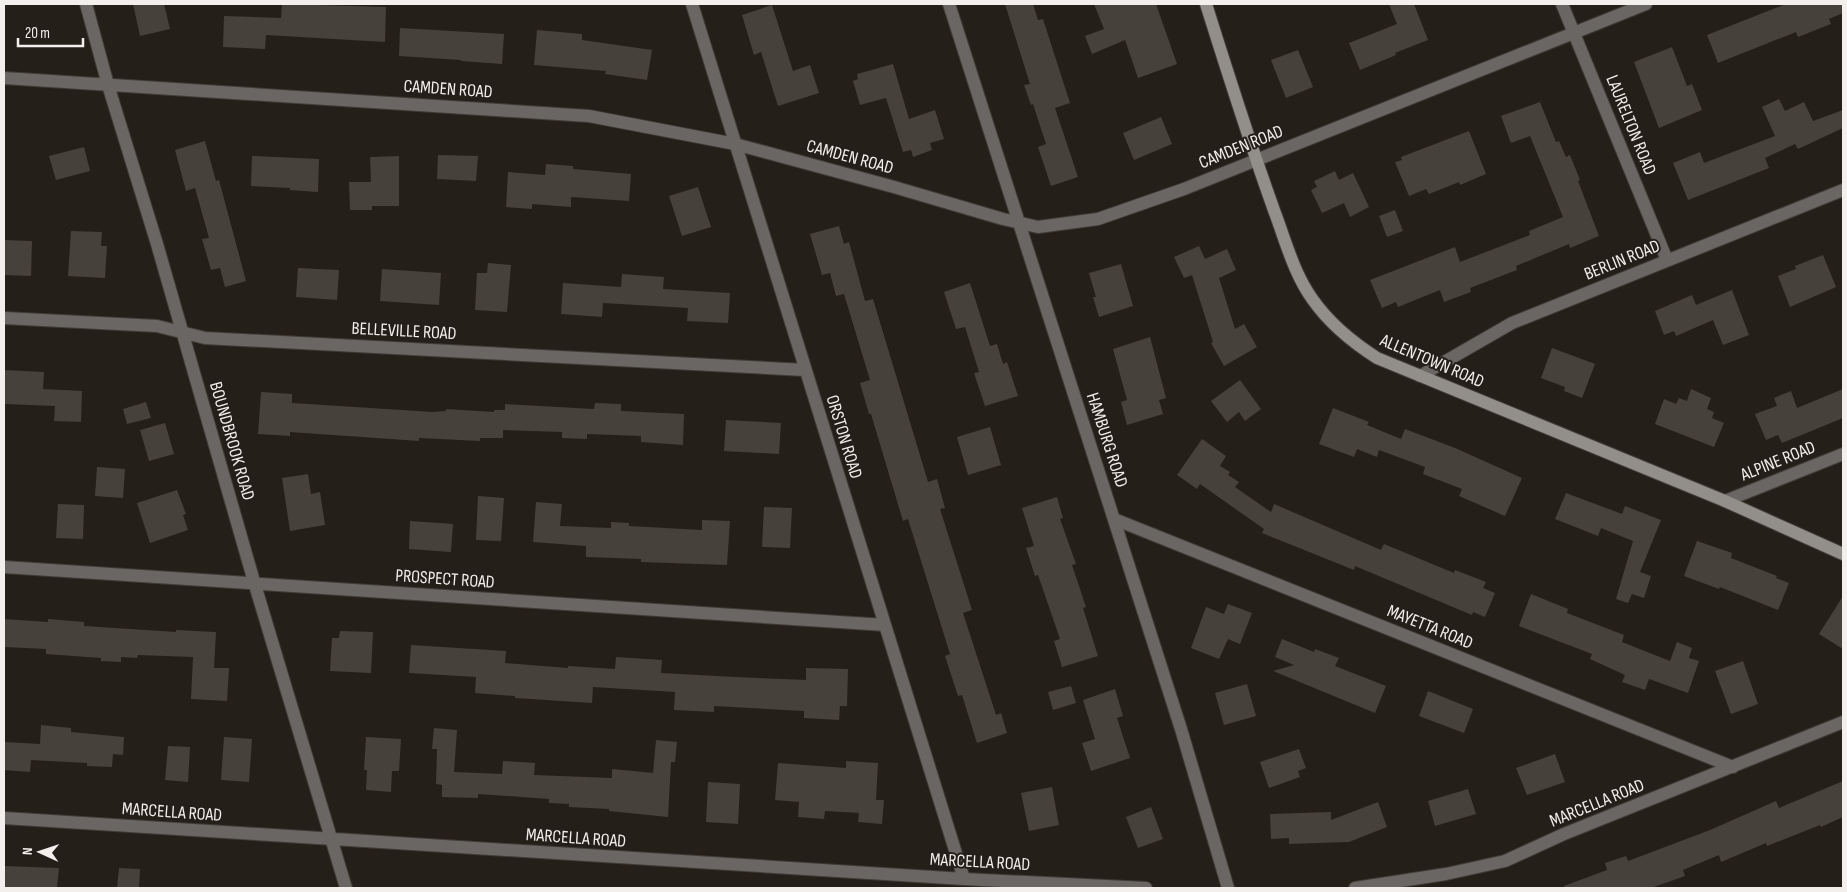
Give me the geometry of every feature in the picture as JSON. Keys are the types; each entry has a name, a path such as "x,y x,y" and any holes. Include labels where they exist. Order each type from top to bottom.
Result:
{"street":[{"name":"BOUNDBROOK ROAD","path":"86,4 255,585 346,888"},
{"name":"ORSTON ROAD","path":"692,4 804,370 964,879"},
{"name":"HAMBURG ROAD","path":"949,4 1181,729 1228,888"},
{"name":"ALLENTOWN ROAD","path":"1206,4 1256,160 1298,274 1312,299 1331,322 1353,342 1377,358 1725,501 1843,554"},
{"name":"LAURELTON ROAD","path":"1562,4 1667,260"},
{"name":"CAMDEN ROAD","path":"4,78 589,116 736,144 1038,227 1098,219 1184,189 1646,4"},
{"name":"BERLIN ROAD","path":"1420,376 1512,323 1843,190"},
{"name":"BELLEVILLE ROAD","path":"4,318 157,326 205,338 804,370"},
{"name":"ALPINE ROAD","path":"1725,501 1843,454"},
{"name":"MAYETTA ROAD","path":"1114,519 1733,767"},
{"name":"PROSPECT ROAD","path":"4,567 885,625"},
{"name":"MARCELLA ROAD","path":"1355,888 1446,874 1505,861 1564,834 1843,722"},
{"name":"MARCELLA ROAD","path":"4,818 964,879 1146,888"}],"building":[{"path":"133,4 164,4 170,29 140,36"},
{"path":"282,4 386,7 385,42 266,35 265,49 223,47 224,16 281,18"},
{"path":"1005,4 1033,4 1038,20 1043,19 1070,103 1055,108 1078,177 1051,186 1038,147 1046,144 1033,104 1031,105 1024,85 1030,84"},
{"path":"1094,4 1156,4 1177,64 1138,78 1125,40 1092,54 1085,36 1104,29"},
{"path":"1389,4 1414,4 1428,40 1360,70 1349,43 1397,24"},
{"path":"1786,4 1843,4 1843,13 1829,19 1831,24 1798,37 1796,32 1718,63 1707,35"},
{"path":"772,5 793,71 810,65 819,93 778,106 761,52 754,55 742,15"},
{"path":"400,28 504,34 502,64 399,56"},
{"path":"537,30 582,34 582,40 652,50 647,80 605,74 606,71 534,65"},
{"path":"1672,47 1687,86 1692,84 1702,110 1659,128 1634,62"},
{"path":"1298,50 1313,87 1286,98 1271,60"},
{"path":"893,64 909,119 935,110 944,139 930,143 932,150 913,157 911,150 903,152 886,98 860,105 853,81 858,79 857,74"},
{"path":"1779,99 1785,111 1804,102 1813,121 1843,110 1843,128 1798,149 1795,144 1765,158 1769,168 1688,200 1673,163 1700,152 1704,163 1775,136 1762,107"},
{"path":"1540,102 1556,142 1559,141 1566,157 1570,155 1599,236 1570,248 1569,244 1516,266 1517,270 1470,288 1471,292 1444,302 1440,290 1398,307 1396,302 1382,308 1370,280 1455,247 1460,262 1530,235 1529,231 1563,217 1530,136 1511,143 1501,116"},
{"path":"1161,117 1172,144 1134,160 1123,133"},
{"path":"1469,131 1486,174 1460,185 1459,182 1429,194 1426,189 1409,196 1395,162 1402,160 1401,157"},
{"path":"205,141 216,181 219,180 246,281 225,287 220,268 211,270 202,239 209,238 195,188 186,191 175,150"},
{"path":"84,147 90,171 56,180 49,156"},
{"path":"438,155 478,156 476,181 437,179"},
{"path":"252,156 319,159 318,192 251,186"},
{"path":"399,156 399,206 372,206 372,210 350,210 349,182 371,182 370,157"},
{"path":"546,164 573,166 573,169 631,174 629,201 571,197 571,207 532,204 532,209 506,207 508,172 545,175"},
{"path":"1335,171 1339,180 1353,173 1369,207 1350,217 1344,203 1322,213 1311,190 1317,187 1314,181"},
{"path":"698,187 711,227 682,236 669,196"},
{"path":"1395,210 1403,231 1387,237 1379,216"},
{"path":"839,226 844,244 849,242 865,301 873,299 928,482 937,479 945,508 940,509 972,610 963,613 996,715 1001,713 1007,733 977,743 962,695 958,696 945,656 950,654 908,519 903,521 871,414 869,414 860,383 870,380 844,294 836,296 830,273 822,275 810,234"},
{"path":"71,231 102,232 101,246 107,246 105,278 68,276"},
{"path":"4,240 32,241 31,276 4,275"},
{"path":"1199,246 1205,259 1227,249 1236,270 1219,278 1235,329 1244,324 1257,347 1224,366 1211,343 1213,342 1192,275 1184,278 1174,257"},
{"path":"1823,255 1836,287 1790,307 1778,276 1796,269 1795,266"},
{"path":"488,263 511,265 507,312 475,310 477,273 487,273"},
{"path":"1121,264 1133,306 1099,317 1093,297 1096,297 1089,273"},
{"path":"298,268 339,270 337,300 296,297"},
{"path":"382,269 441,273 439,305 380,301"},
{"path":"622,274 664,277 663,289 730,293 728,323 687,321 688,308 603,303 602,317 561,314 563,283 621,287"},
{"path":"970,283 990,346 997,344 1003,364 1007,362 1018,396 985,406 974,373 979,372 965,327 956,329 944,292"},
{"path":"1732,290 1749,335 1723,345 1713,320 1676,336 1674,331 1664,335 1655,311 1692,295 1696,305"},
{"path":"1150,337 1166,398 1159,400 1163,414 1127,425 1121,402 1127,400 1113,349"},
{"path":"1552,348 1595,364 1582,398 1564,391 1565,387 1541,378"},
{"path":"4,370 44,372 43,389 82,391 81,422 54,421 55,406 4,404"},
{"path":"1240,380 1261,409 1245,421 1239,412 1227,422 1211,401"},
{"path":"1691,389 1711,398 1707,409 1714,412 1712,418 1724,423 1714,447 1655,424 1664,399 1676,404 1679,398 1687,401"},
{"path":"1843,389 1843,418 1782,443 1778,435 1766,440 1755,414 1777,406 1774,398 1791,391 1797,408"},
{"path":"261,392 292,394 292,403 433,412 446,411 446,409 494,412 494,410 505,410 505,404 594,409 595,403 621,404 621,411 684,414 683,445 641,442 641,436 587,434 587,439 562,438 562,432 503,430 503,438 480,438 480,441 419,438 419,441 290,432 290,436 258,434"},
{"path":"146,402 151,418 127,424 123,409"},
{"path":"1333,408 1369,422 1367,425 1401,439 1405,429 1455,448 1522,478 1505,516 1459,496 1462,489 1423,474 1425,467 1379,450 1377,457 1357,449 1354,457 1319,444"},
{"path":"726,420 781,423 779,454 724,451"},
{"path":"165,423 174,454 149,461 140,430"},
{"path":"990,427 1001,465 968,475 957,437"},
{"path":"1202,439 1226,456 1220,466 1230,472 1228,475 1239,482 1235,487 1271,512 1274,504 1381,550 1384,544 1454,573 1455,570 1486,582 1483,588 1495,593 1485,617 1473,612 1472,615 1355,566 1354,570 1262,533 1264,529 1200,484 1197,489 1177,475"},
{"path":"97,467 125,469 123,498 95,496"},
{"path":"308,474 311,494 320,492 325,525 290,531 282,478"},
{"path":"177,490 186,514 183,515 188,530 150,543 137,503"},
{"path":"1566,493 1622,514 1625,506 1661,520 1640,572 1651,576 1644,598 1632,594 1628,603 1616,599 1633,541 1601,528 1598,536 1555,519"},
{"path":"478,496 504,498 501,541 476,540"},
{"path":"1057,497 1063,518 1060,519 1076,564 1072,565 1086,607 1083,608 1098,656 1062,667 1054,641 1060,639 1038,575 1035,576 1026,548 1034,546 1022,508"},
{"path":"536,502 562,504 560,526 611,528 611,522 629,523 629,526 702,530 702,520 730,521 727,565 641,562 641,559 586,557 586,546 533,542"},
{"path":"58,504 84,505 83,539 56,538"},
{"path":"764,507 792,508 790,548 762,547"},
{"path":"410,521 453,524 451,552 409,549"},
{"path":"1697,541 1732,553 1731,558 1777,576 1776,578 1789,583 1778,610 1720,587 1719,589 1684,576"},
{"path":"1531,594 1568,609 1567,613 1624,635 1622,642 1670,661 1677,642 1692,648 1689,658 1699,661 1688,693 1649,679 1645,690 1622,682 1625,675 1590,659 1592,654 1519,626"},
{"path":"1843,596 1843,649 1819,634"},
{"path":"1228,604 1252,613 1240,644 1228,639 1219,659 1191,648 1206,607 1224,614"},
{"path":"4,619 48,622 48,619 84,622 84,626 176,632 176,630 216,632 214,668 229,668 227,701 191,699 193,657 138,655 137,658 121,657 121,662 101,661 101,658 46,654 46,649 4,647"},
{"path":"340,631 373,632 371,673 330,671 332,638 339,638"},
{"path":"1282,639 1314,652 1315,649 1339,658 1335,666 1386,686 1375,713 1273,671 1294,665 1275,657"},
{"path":"411,645 506,651 505,663 568,668 568,666 615,669 616,657 662,660 661,673 735,677 806,680 806,668 848,669 847,706 840,706 839,720 804,718 804,711 714,706 714,712 674,710 675,692 593,687 592,703 515,698 515,696 475,693 476,677 409,673"},
{"path":"1743,661 1758,704 1731,714 1715,671"},
{"path":"1247,684 1256,716 1224,725 1215,693"},
{"path":"1071,686 1076,703 1053,710 1048,692"},
{"path":"1115,689 1123,716 1117,718 1130,758 1091,771 1082,743 1095,739 1083,700"},
{"path":"1428,691 1473,709 1464,733 1419,716"},
{"path":"41,725 71,728 71,732 124,737 123,755 113,754 112,767 87,766 87,763 31,760 30,772 4,770 4,742 40,744"},
{"path":"434,728 457,730 454,772 502,774 503,761 535,763 534,775 612,778 612,769 653,773 656,740 677,742 675,762 671,762 668,817 609,811 609,809 569,807 569,804 549,803 549,799 478,794 478,798 442,797 442,785 436,784 437,749 432,749"},
{"path":"224,737 252,739 249,782 221,780"},
{"path":"366,737 401,739 399,771 392,771 391,792 366,790 367,770 364,770"},
{"path":"168,746 190,747 188,782 165,780"},
{"path":"1299,749 1306,768 1298,771 1300,777 1269,788 1260,762"},
{"path":"1555,754 1565,782 1527,795 1516,768"},
{"path":"846,761 878,763 876,800 884,800 882,824 858,822 859,813 825,811 824,819 798,817 799,802 775,800 778,763 846,768"},
{"path":"1843,781 1843,817 1821,827 1820,825 1767,846 1766,843 1721,862 1719,855 1683,870 1685,876 1651,888 1564,888 1564,886 1607,870 1605,863 1626,856 1628,861 1710,830 1776,801 1779,808"},
{"path":"708,782 740,784 738,824 706,822"},
{"path":"1052,787 1059,825 1029,831 1021,793"},
{"path":"1468,789 1476,814 1435,826 1428,801"},
{"path":"1378,802 1387,827 1349,842 1289,844 1289,838 1271,839 1270,814 1331,812 1331,820"},
{"path":"1151,807 1163,839 1138,848 1126,817"},
{"path":"4,866 59,868 57,888 4,888"},
{"path":"119,868 140,869 139,888 117,888"}]}
